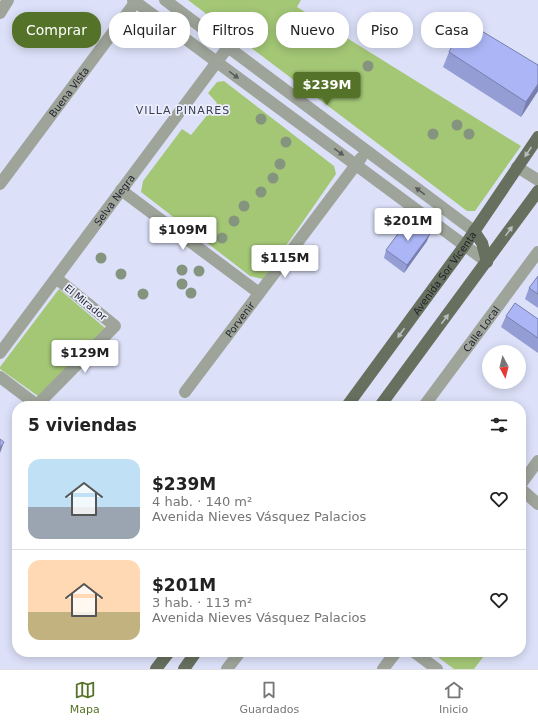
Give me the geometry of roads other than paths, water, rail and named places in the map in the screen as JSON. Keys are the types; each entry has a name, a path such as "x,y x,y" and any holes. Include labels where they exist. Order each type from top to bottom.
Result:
{"main road":[{"name":"Avenida Sor Vicenta","path":"351,401 465,245 538,137"},
{"path":"384,401 538,191"},
{"path":"474,231 482,243 486,262"},
{"path":"156,669 165,657"},
{"path":"184,669 192,657"}],"street":[{"path":"0,13 8,0"},
{"path":"165,0 198,25"},
{"path":"135,1 486,262"},
{"name":"Buena Vista","path":"0,184 135,1"},
{"name":"Selva Negra","path":"0,353 227,48"},
{"path":"229,48 474,231"},
{"name":"Porvenir","path":"185,392 367,151"},
{"path":"517,167 538,180"},
{"path":"121,190 259,293"},
{"name":"Calle Local","path":"428,401 538,252"},
{"name":"El Mirador","path":"42,401 115,326 56,278"},
{"path":"0,377 31,401"},
{"path":"526,477 538,461"},
{"path":"526,493 538,504"},
{"path":"227,669 236,657"},
{"path":"383,669 392,657"},
{"path":"421,657 437,669"}],"district":[{"name":"VILLA PINARES","path":"183,110"}]}
